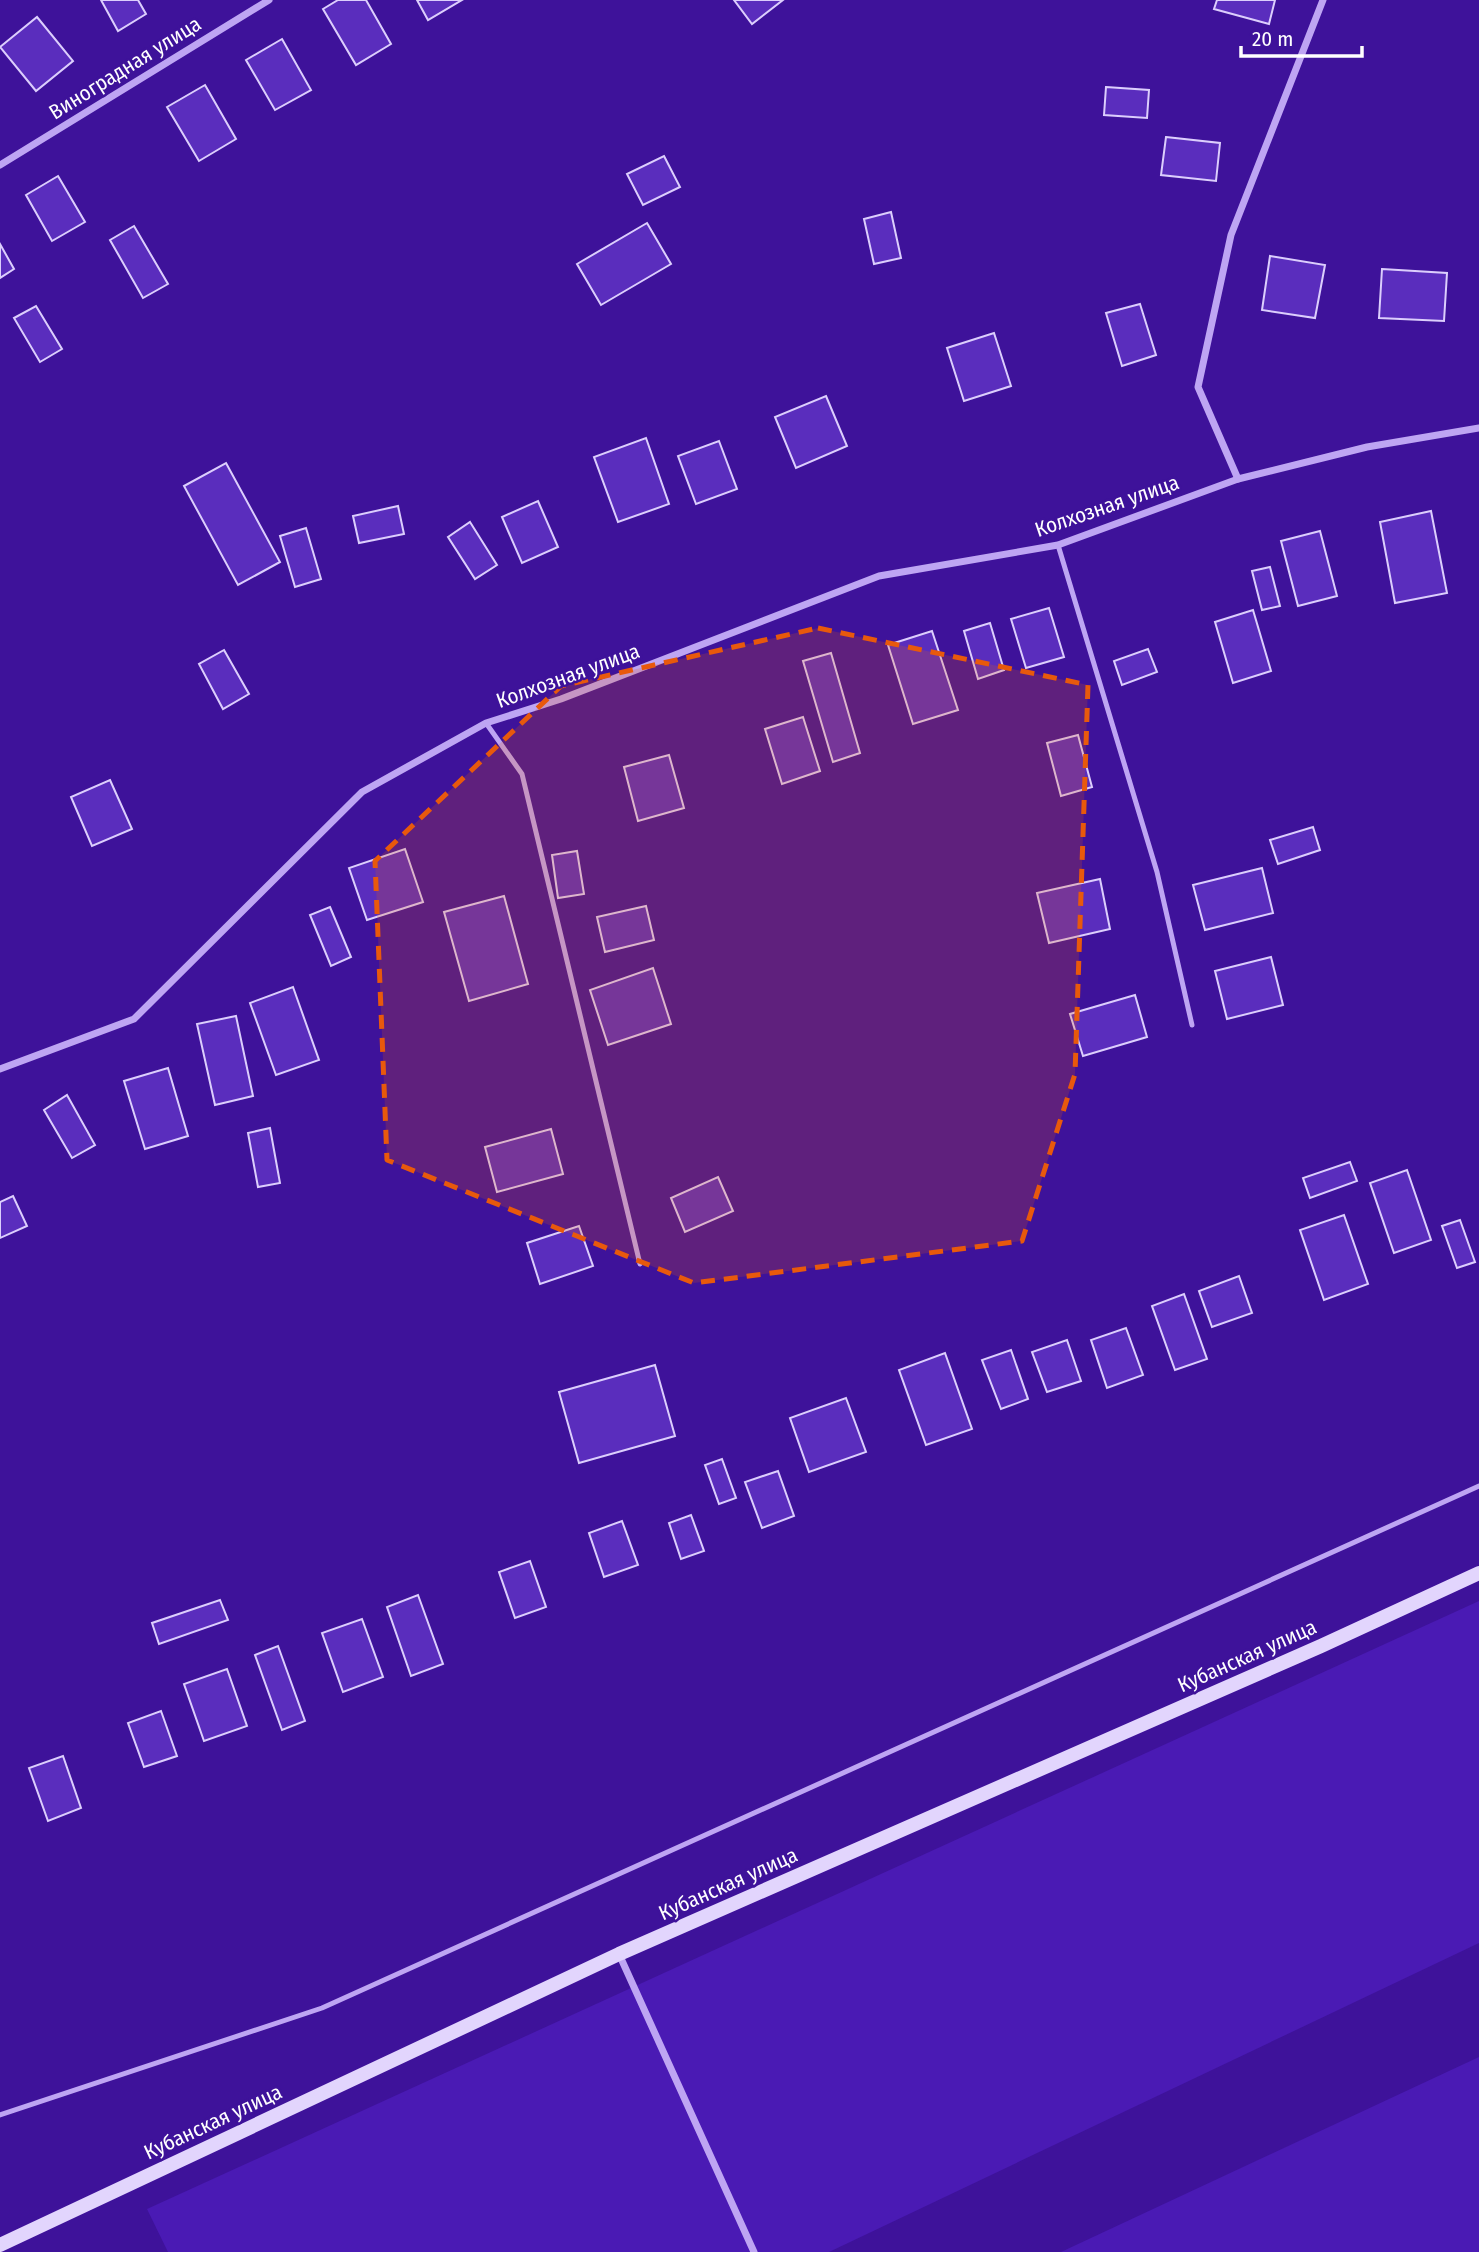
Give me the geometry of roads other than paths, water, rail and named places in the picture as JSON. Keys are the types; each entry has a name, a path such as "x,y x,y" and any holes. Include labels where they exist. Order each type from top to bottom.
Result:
{"main road":[{"name":"Кубанская улица","path":"0,2245 619,1954 1321,1646 1479,1573"}],"street":[{"name":"Виноградная улица","path":"0,165 269,0"},
{"path":"1238,479 1198,387 1231,235 1323,0"},
{"name":"Колхозная улица","path":"0,1069 134,1019 362,792 486,723 561,699 879,576 1058,545 1238,479 1367,447 1479,428"},
{"path":"619,1954 754,2252"}],"lane":[{"path":"1058,545 1157,872 1192,1026"},
{"path":"486,723 522,774 640,1264"},
{"path":"0,2115 322,2008 1479,1486"}]}
